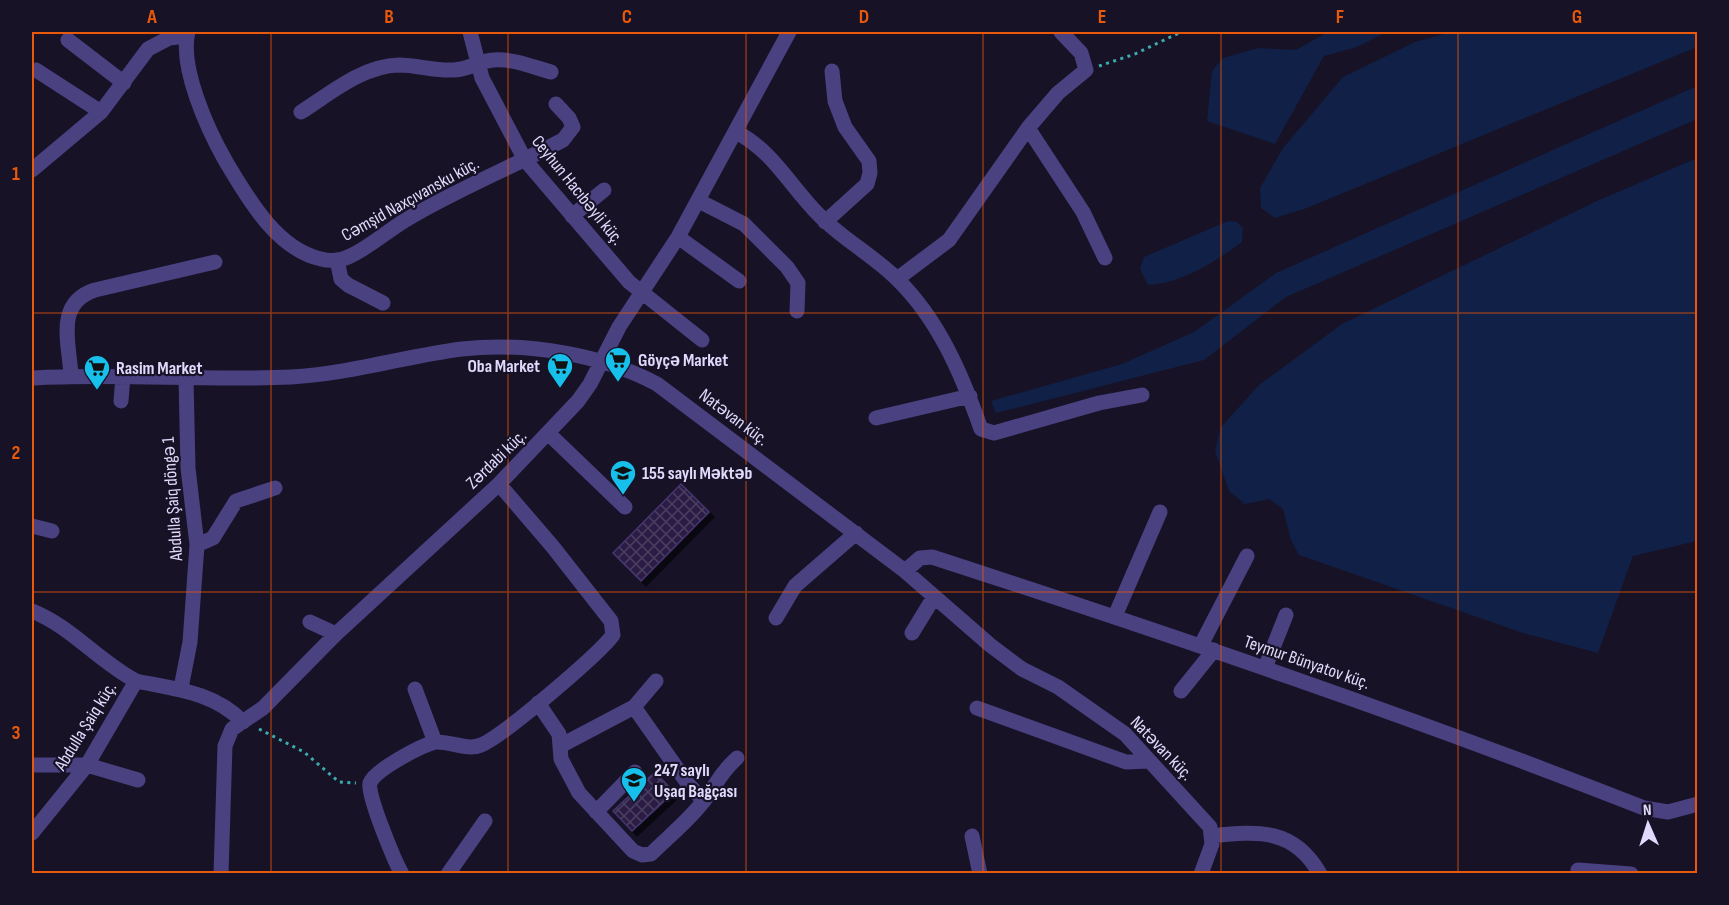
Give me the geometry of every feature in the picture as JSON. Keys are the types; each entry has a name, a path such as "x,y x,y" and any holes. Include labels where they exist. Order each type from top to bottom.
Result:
{"street":[{"name":"Ceyhun Hacıbəyli küç.","path":"470,32 478,66 525,160 642,294 702,340"},
{"name":"Zərdabi küç.","path":"221,873 225,746 232,729 263,708 336,634 499,484 549,434 582,394 602,362 619,327 699,201 789,32"},
{"path":"897,279 949,240 1028,128 1058,93 1086,70 1081,53 1061,32"},
{"path":"32,170 101,112 148,49 169,38 188,34"},
{"name":"Cəmşid Naxçıvansku küç.","path":"188,34 189,62 206,122 235,177 257,208 288,244 304,254 322,260 348,257 445,198 562,140 571,132 573,126 556,104"},
{"path":"68,40 124,83"},
{"path":"301,112 364,72 383,66 399,65 452,70 478,66 490,60 501,60 551,72"},
{"path":"36,70 101,112"},
{"path":"825,222 867,184 870,173 868,161 845,127 835,101 832,71"},
{"path":"1028,128 1083,212 1105,258"},
{"path":"736,132 764,149 797,193 825,222 897,279 926,315 947,348 981,429 994,433 1099,403 1142,395"},
{"path":"572,216 604,190"},
{"path":"699,201 744,224 787,267 798,284 797,311"},
{"path":"678,237 739,281"},
{"path":"337,260 341,279 383,303"},
{"path":"71,375 68,316 76,298 106,287 215,262"},
{"name":"Natəvan küç.","path":"32,378 71,375 186,378 332,374 483,347 558,353 626,369 657,384 856,533 1022,669 1058,687 1125,734 1204,819 1212,836"},
{"path":"121,401 123,376"},
{"name":"Abdulla Şaiq döngə 1","path":"180,688 190,642 197,545 188,468 186,378"},
{"path":"876,418 969,396"},
{"path":"549,434 624,507"},
{"path":"402,873 396,864 392,846 381,825 368,790 370,782 406,753 435,742 453,742 468,747 480,746 538,703 609,641 614,628 553,547 499,484"},
{"path":"197,545 213,538 236,501 275,488"},
{"path":"1115,616 1160,512"},
{"path":"32,526 52,531"},
{"path":"776,618 795,586 856,533"},
{"path":"1181,691 1208,648 1247,556"},
{"name":"Teymur Bünyatov küç.","path":"905,571 920,558 932,557 1115,616 1414,720 1644,808 1668,812 1698,804"},
{"path":"912,633 934,597"},
{"name":"Abdulla Şaiq küç.","path":"32,611 76,636 112,667 136,681 87,765 32,833"},
{"path":"1265,668 1286,615"},
{"path":"310,622 336,634"},
{"path":"136,681 180,688 222,704 243,722"},
{"path":"560,746 634,707 656,681"},
{"path":"415,689 435,742"},
{"path":"538,703 559,734 561,759 567,774 596,812 633,851 642,855 651,854 704,801 721,772 738,759"},
{"path":"634,707 688,784 704,801"},
{"path":"977,708 1126,762 1148,761"},
{"path":"32,765 87,765 138,780"},
{"path":"596,812 635,772"},
{"path":"448,873 485,821"},
{"path":"1201,873 1212,844 1212,836 1256,832 1283,839 1306,854 1320,873"},
{"path":"972,836 980,873"},
{"path":"1578,870 1631,873"}],"path":[{"path":"1086,70 1135,54 1182,32"},
{"path":"243,722 304,752 339,782 370,782"}],"water":[{"path":"1328,32 1387,32 1357,47 1324,56 1275,144 1207,121 1212,71 1223,58 1258,48 1296,50"},
{"path":"1451,32 1697,32 1697,47 1307,208 1275,218 1261,208 1260,188 1283,148 1343,77 1415,42"},
{"path":"1697,86 1697,119 1286,297 1204,360 996,413 991,401 1122,364 1194,332 1276,273"},
{"path":"1697,158 1697,541 1633,556 1598,653 1523,633 1299,555 1291,540 1283,509 1269,499 1245,504 1229,491 1215,451 1221,427 1259,385 1342,324 1597,201"},
{"path":"1228,221 1237,222 1243,228 1242,242 1221,257 1186,276 1148,285 1140,269 1144,257"}],"building":[{"path":"681,484 709,512 641,581 613,553"},
{"path":"655,772 674,792 632,831 613,811"}],"place":[{"name":"Göyçə Market","path":"618,383"},
{"name":"Oba Market","path":"560,389"},
{"name":"Rasim Market","path":"97,391"},
{"name":"155 saylı Məktəb","path":"623,496"},
{"name":"247 saylı Uşaq Bağçası","path":"634,803"}]}
